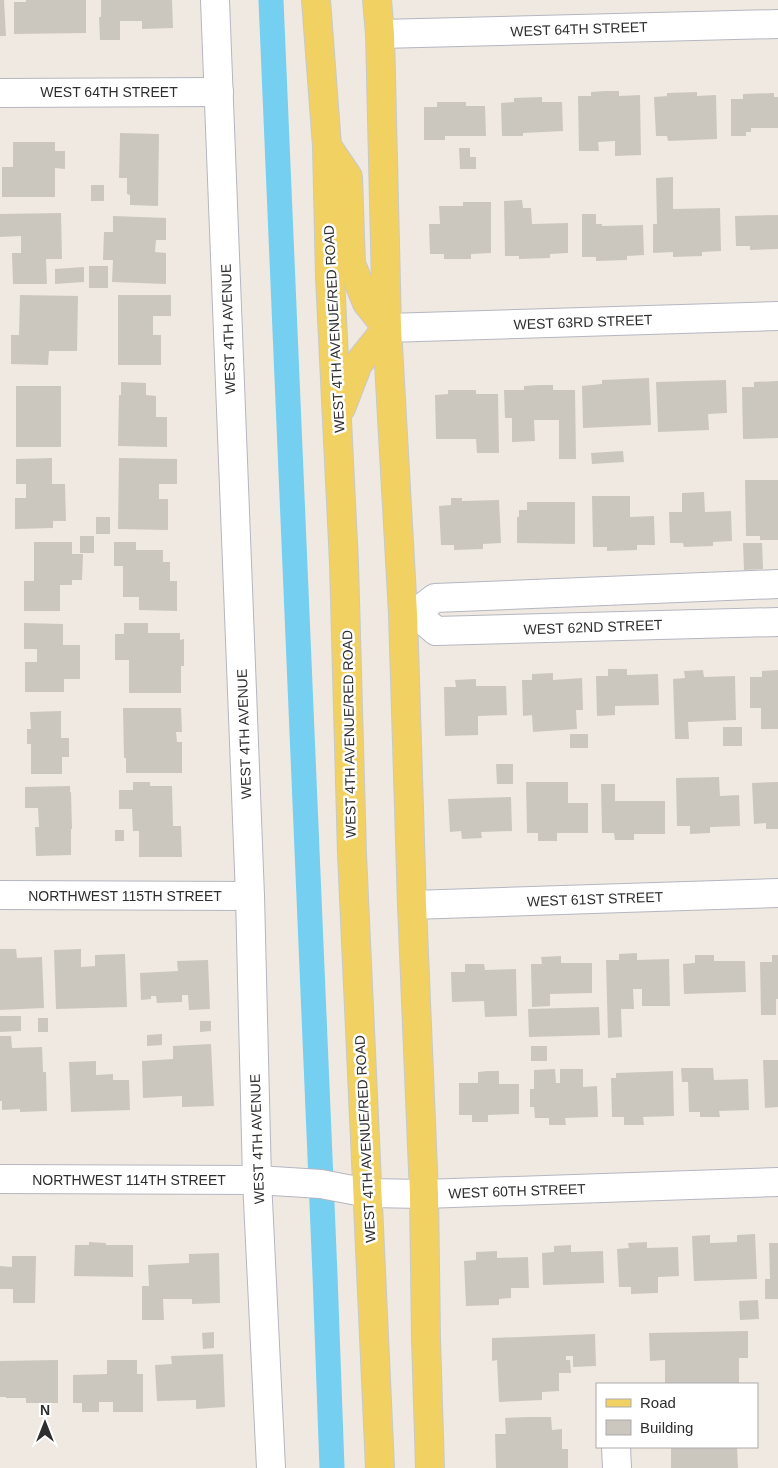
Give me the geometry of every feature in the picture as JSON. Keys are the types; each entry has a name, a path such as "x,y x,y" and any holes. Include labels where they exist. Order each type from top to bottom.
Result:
{"main road":[{"name":"WEST 4TH AVENUE/RED ROAD","path":"316,0 326,146 330,277 344,563 352,864 380,1468"},
{"path":"377,0 380,34 387,328 409,614 412,905 424,1194 430,1468"},
{"path":"326,146 348,177 351,264 367,303 387,328"},
{"path":"337,416 358,364 387,328"}],"street":[{"name":"WEST 4TH AVENUE","path":"215,0 250,896 258,1180 271,1468"},
{"name":"WEST 64TH STREET","path":"380,34 778,24"},
{"name":"WEST 64TH STREET","path":"0,93 219,92"},
{"name":"WEST 63RD STREET","path":"387,328 778,316"},
{"path":"409,614 435,598 778,584"},
{"name":"WEST 62ND STREET","path":"409,614 436,631 778,622"},
{"name":"WEST 61ST STREET","path":"412,905 778,893"},
{"name":"NORTHWEST 115TH STREET","path":"0,895 250,896"},
{"name":"NORTHWEST 114TH STREET","path":"0,1179 258,1180"},
{"name":"WEST 60TH STREET","path":"258,1180 321,1184 368,1193 424,1194 778,1182"},
{"path":"616,1448 617,1468"}],"building":[{"path":"0,0 4,0 6,36 0,36"},
{"path":"26,0 86,0 86,33 14,34 14,2 26,2"},
{"path":"101,0 172,0 173,28 142,29 142,21 120,21 120,40 100,40 99,17 101,17"},
{"path":"619,91 619,96 640,95 641,155 615,156 615,141 598,142 599,151 579,151 578,96 591,96 591,92"},
{"path":"697,92 697,96 716,95 717,139 668,141 667,136 656,136 654,97 667,96 667,93"},
{"path":"774,93 774,97 778,97 778,128 751,128 751,132 746,132 746,136 731,136 731,99 743,99 743,94"},
{"path":"542,97 542,102 562,102 563,131 523,133 523,136 502,136 501,103 514,102 514,98"},
{"path":"437,102 466,102 466,106 485,106 486,136 445,136 445,140 424,140 424,107 437,107"},
{"path":"120,133 159,134 158,206 130,205 130,195 127,194 127,178 119,178"},
{"path":"13,142 55,142 55,151 65,151 65,169 55,168 55,197 2,197 2,167 13,167"},
{"path":"459,148 470,148 470,157 476,157 476,169 460,169"},
{"path":"673,177 673,209 720,208 721,251 702,252 702,256 673,257 673,252 653,253 653,224 657,224 656,178"},
{"path":"91,185 104,185 104,201 91,201"},
{"path":"522,200 523,208 531,208 532,224 568,223 568,253 550,254 550,258 519,259 519,256 505,256 504,201"},
{"path":"463,202 491,202 491,253 471,254 471,259 444,259 444,254 430,254 429,224 440,224 439,206 463,206"},
{"path":"61,213 62,259 46,259 47,284 13,284 12,253 21,253 21,236 0,237 0,214"},
{"path":"582,214 596,214 596,224 602,224 602,226 643,225 644,255 627,256 627,260 596,261 596,257 582,257"},
{"path":"778,215 778,249 750,250 750,246 736,246 735,216"},
{"path":"113,216 166,218 166,240 156,240 155,252 166,253 166,284 112,282 113,260 103,260 104,232 113,232"},
{"path":"89,266 108,266 108,288 89,288"},
{"path":"84,267 84,282 55,284 55,269"},
{"path":"20,295 78,296 77,351 49,351 48,365 11,364 11,335 19,335"},
{"path":"118,295 171,295 171,316 153,316 153,335 161,335 161,365 118,365"},
{"path":"649,378 651,425 583,428 582,386 602,384 602,380"},
{"path":"726,380 727,413 708,414 709,430 658,432 656,382"},
{"path":"778,381 778,438 743,439 742,387 754,387 754,382"},
{"path":"121,382 146,383 146,395 156,396 156,417 167,417 167,447 118,446"},
{"path":"553,385 553,390 575,390 576,459 559,459 559,420 534,420 535,441 512,442 512,418 505,418 504,390 524,390 524,386"},
{"path":"16,386 61,386 61,447 16,447"},
{"path":"448,390 476,390 476,394 498,394 499,453 477,453 476,439 436,439 435,395 448,394"},
{"path":"623,451 624,462 592,464 591,453"},
{"path":"52,458 52,484 65,484 66,521 53,521 53,528 15,529 15,498 26,498 26,484 16,484 16,459"},
{"path":"119,458 177,459 177,484 159,484 159,499 168,499 168,530 118,529"},
{"path":"745,480 778,480 778,540 760,540 760,536 746,536"},
{"path":"704,492 705,512 731,511 732,541 713,542 713,546 684,547 683,543 670,543 669,512 682,512 682,493"},
{"path":"592,496 630,496 630,517 654,516 655,545 637,545 637,550 607,551 607,547 593,547"},
{"path":"451,498 462,498 462,501 499,500 501,543 483,544 483,549 454,550 454,545 441,545 439,506 451,505"},
{"path":"527,502 575,502 575,544 517,543 517,517 519,517 519,510 527,510"},
{"path":"96,517 110,517 110,534 96,534"},
{"path":"80,536 94,536 94,553 80,553"},
{"path":"34,542 72,542 72,554 83,554 82,580 72,580 72,585 60,585 60,611 24,611 24,581 34,581"},
{"path":"114,542 136,542 136,550 163,550 163,562 170,562 170,581 177,581 177,611 139,610 139,597 123,597 123,566 114,566"},
{"path":"743,543 762,543 763,569 744,570"},
{"path":"24,623 63,624 63,645 80,645 80,679 64,679 64,692 25,692 25,662 37,662 37,649 24,649"},
{"path":"124,623 148,623 148,633 180,633 180,640 184,639 181,693 129,693 129,660 115,660 115,634 124,634"},
{"path":"608,669 627,669 627,675 658,674 659,705 615,706 615,715 597,716 596,676 608,676"},
{"path":"703,670 704,677 735,676 736,720 688,722 689,739 675,739 673,679 685,678 684,671"},
{"path":"778,670 778,729 761,729 761,708 750,708 750,677 762,677 762,671"},
{"path":"553,673 553,680 582,678 583,710 576,710 577,729 533,732 532,715 523,716 522,680 532,680 532,674"},
{"path":"476,679 476,686 506,686 507,715 478,716 478,735 445,736 444,687 456,687 455,680"},
{"path":"123,708 181,708 182,732 176,732 177,742 182,742 182,773 126,773"},
{"path":"61,711 61,738 69,738 69,757 62,757 62,774 31,774 31,744 27,744 27,729 31,729 30,712"},
{"path":"723,727 742,727 742,746 723,746"},
{"path":"570,734 588,734 588,748 570,748"},
{"path":"496,764 513,764 513,784 497,784"},
{"path":"719,777 720,796 739,795 740,826 710,827 710,833 690,834 690,826 677,826 676,778"},
{"path":"133,782 150,782 150,786 172,786 173,826 181,826 182,857 139,857 139,831 133,831 132,809 119,809 119,790 133,790"},
{"path":"526,782 568,782 568,803 588,803 588,833 557,833 557,841 538,841 538,833 527,833"},
{"path":"778,782 778,829 766,829 766,823 754,824 752,783"},
{"path":"601,784 615,784 615,801 665,801 665,834 634,834 634,840 615,840 614,833 602,833"},
{"path":"70,786 71,855 36,856 35,827 39,827 38,808 25,808 25,787"},
{"path":"511,797 512,831 481,832 482,838 462,839 461,831 450,832 448,799"},
{"path":"115,830 124,830 124,841 115,841"},
{"path":"0,949 16,949 17,958 42,957 44,1008 0,1010"},
{"path":"81,949 81,967 95,966 95,955 125,954 127,1007 56,1009 54,950"},
{"path":"637,953 637,960 669,959 670,1006 642,1006 642,989 633,989 634,1009 621,1009 622,1037 608,1038 606,960 619,960 619,954"},
{"path":"695,955 714,955 714,961 745,961 746,992 684,994 683,964 695,963"},
{"path":"772,955 778,955 776,1015 761,1015 760,962 772,962"},
{"path":"561,956 561,963 592,963 592,993 550,994 550,1006 532,1007 531,964 542,964 541,957"},
{"path":"208,960 210,1009 189,1010 188,995 182,995 182,1002 157,1003 156,996 151,996 151,999 141,1000 140,973 178,971 177,961"},
{"path":"465,964 484,964 485,970 516,969 517,1016 485,1017 484,1001 452,1002 451,972 465,972"},
{"path":"599,1007 600,1035 529,1037 528,1009"},
{"path":"0,1016 21,1016 21,1031 0,1032"},
{"path":"38,1018 48,1018 48,1032 38,1032"},
{"path":"200,1021 211,1021 211,1031 200,1032"},
{"path":"162,1034 162,1045 147,1046 147,1035"},
{"path":"0,1036 11,1036 12,1048 42,1047 43,1072 46,1072 47,1111 20,1112 20,1109 2,1110 2,1101 0,1101"},
{"path":"211,1044 214,1106 182,1107 182,1096 143,1098 142,1061 173,1059 173,1046"},
{"path":"531,1046 547,1046 547,1061 531,1061"},
{"path":"763,1060 778,1060 778,1107 765,1108"},
{"path":"96,1061 96,1075 113,1074 113,1080 129,1080 130,1110 71,1112 69,1062"},
{"path":"681,1068 713,1068 714,1080 748,1079 749,1110 719,1111 720,1117 700,1117 700,1112 689,1112 688,1082 682,1082"},
{"path":"555,1069 556,1083 560,1083 560,1069 583,1069 583,1087 597,1086 598,1117 565,1118 566,1125 549,1125 549,1118 535,1118 534,1107 530,1107 530,1089 534,1089 534,1070"},
{"path":"499,1071 499,1084 519,1084 519,1114 488,1115 488,1122 472,1122 472,1115 459,1115 459,1083 478,1083 478,1072"},
{"path":"673,1071 674,1116 643,1117 644,1125 624,1125 624,1117 612,1117 611,1078 616,1078 616,1073"},
{"path":"755,1234 757,1279 694,1281 692,1236 710,1235 710,1243 737,1242 737,1235"},
{"path":"89,1242 106,1243 106,1245 133,1245 133,1277 74,1276 75,1245 89,1245"},
{"path":"647,1242 647,1248 678,1247 679,1276 658,1277 658,1293 631,1294 631,1287 619,1287 617,1249 629,1248 628,1243"},
{"path":"769,1243 778,1243 778,1299 765,1299 765,1279 770,1279"},
{"path":"571,1245 571,1252 603,1251 604,1283 543,1285 542,1253 554,1252 554,1246"},
{"path":"497,1251 497,1258 528,1257 529,1288 511,1288 511,1298 499,1299 499,1305 466,1306 464,1261 476,1260 476,1252"},
{"path":"219,1253 220,1303 192,1304 192,1299 163,1299 164,1320 142,1320 142,1286 149,1286 148,1265 189,1263 189,1254"},
{"path":"12,1256 36,1256 35,1303 13,1303 13,1289 0,1289 0,1266 12,1267"},
{"path":"758,1300 759,1319 740,1320 739,1301"},
{"path":"748,1331 748,1358 739,1358 739,1383 665,1383 665,1360 650,1361 649,1333"},
{"path":"214,1332 214,1348 203,1349 202,1333"},
{"path":"595,1334 596,1366 573,1367 573,1356 566,1356 566,1360 570,1360 571,1373 559,1373 559,1391 542,1392 542,1400 499,1402 497,1360 492,1361 492,1338"},
{"path":"223,1354 225,1407 196,1409 196,1400 157,1401 155,1365 172,1364 171,1356"},
{"path":"58,1360 58,1403 26,1403 26,1398 0,1397 0,1361"},
{"path":"107,1360 137,1360 137,1374 143,1374 143,1412 113,1412 113,1402 99,1402 99,1412 82,1412 82,1403 73,1403 73,1375 107,1374"},
{"path":"551,1417 552,1430 562,1429 562,1449 568,1449 568,1468 496,1468 495,1434 506,1434 505,1418"},
{"path":"671,1448 737,1448 738,1468 671,1468"}],"waterway":[{"path":"271,0 332,1468"}]}
